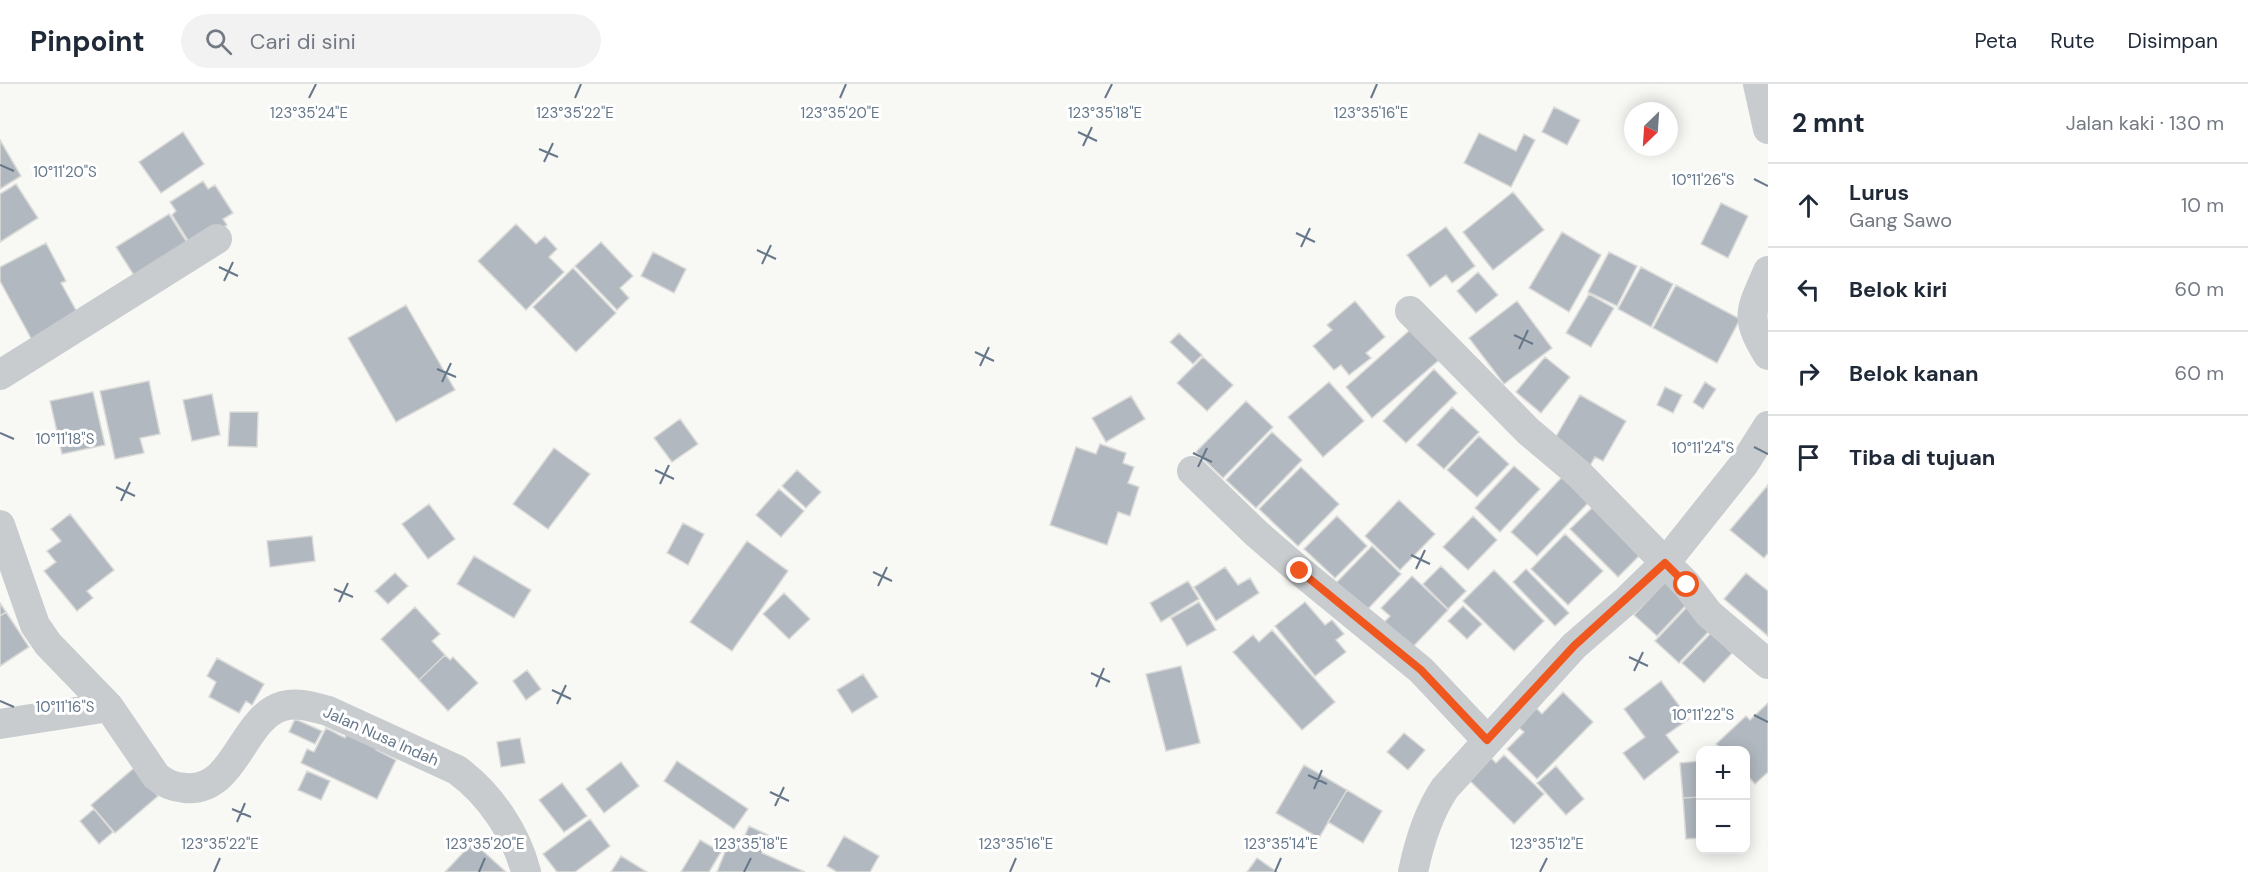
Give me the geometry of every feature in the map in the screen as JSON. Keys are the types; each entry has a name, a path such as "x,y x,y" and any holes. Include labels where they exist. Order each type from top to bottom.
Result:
{"street":[{"path":"1758,84 1768,129"},
{"path":"0,375 218,239"},
{"path":"1768,271 1755,300 1752,323 1755,334 1768,355"},
{"path":"1410,311 1520,424 1579,474 1687,585 1709,614 1768,664"},
{"path":"1413,872 1420,841 1439,798 1487,740 1574,646 1665,563 1744,464 1768,426"},
{"path":"1192,471 1257,534 1421,670 1487,740"},
{"name":"Jalan Nusa Indah","path":"0,525 35,625 48,644 109,707 156,776 165,784 192,789 208,784 227,768 258,725 271,712 283,706 296,704 328,711 457,770 474,782 494,805 518,847 526,872"},
{"path":"0,723 16,723 109,707"}],"building":[{"path":"1554,107 1580,120 1567,145 1542,132"},
{"path":"183,132 204,164 161,193 139,162"},
{"path":"1479,133 1516,151 1524,134 1535,140 1511,187 1464,163"},
{"path":"0,140 21,176 0,189"},
{"path":"203,181 208,189 215,185 233,213 223,219 227,225 192,247 172,215 176,211 170,202"},
{"path":"16,184 38,218 0,242 0,194"},
{"path":"1513,192 1544,230 1493,270 1463,232"},
{"path":"1721,203 1748,216 1728,258 1701,244"},
{"path":"169,214 190,247 137,280 116,247"},
{"path":"516,224 536,244 545,236 557,249 549,257 564,272 526,310 478,261"},
{"path":"1446,227 1475,266 1452,283 1446,275 1430,287 1407,255"},
{"path":"1562,232 1601,255 1569,312 1529,288"},
{"path":"601,242 633,276 620,288 629,298 617,310 575,266"},
{"path":"46,243 66,281 61,283 77,312 33,342 0,281 0,267"},
{"path":"653,252 686,269 674,293 641,276"},
{"path":"1609,252 1637,266 1617,306 1588,292"},
{"path":"1641,267 1673,284 1651,327 1618,309"},
{"path":"573,268 616,313 576,352 533,307"},
{"path":"1478,272 1498,295 1476,313 1457,291"},
{"path":"1676,285 1740,319 1717,363 1653,328"},
{"path":"1589,294 1614,308 1591,347 1566,333"},
{"path":"1355,301 1385,337 1366,353 1371,358 1349,375 1341,365 1334,370 1313,346 1332,330 1327,325"},
{"path":"1517,301 1552,348 1504,384 1469,338"},
{"path":"406,305 455,390 396,422 348,338"},
{"path":"1411,329 1439,360 1372,418 1346,387"},
{"path":"1179,333 1202,355 1193,364 1170,342"},
{"path":"1203,357 1233,385 1207,411 1177,383"},
{"path":"1545,357 1570,377 1541,413 1516,392"},
{"path":"1434,369 1457,393 1406,443 1383,421"},
{"path":"149,381 160,434 140,438 144,453 115,459 100,391"},
{"path":"1329,382 1364,421 1323,457 1288,417"},
{"path":"1705,382 1716,389 1703,409 1693,402"},
{"path":"1665,387 1682,395 1673,413 1657,405"},
{"path":"93,392 105,445 62,454 50,401"},
{"path":"212,394 220,435 192,441 183,400"},
{"path":"1580,395 1626,421 1603,461 1595,457 1588,469 1550,447"},
{"path":"1131,396 1145,419 1106,442 1092,418"},
{"path":"1246,401 1273,427 1223,478 1196,452"},
{"path":"1452,407 1479,432 1444,469 1417,445"},
{"path":"230,412 258,412 257,447 228,446"},
{"path":"680,419 698,444 672,462 654,438"},
{"path":"1272,432 1302,460 1256,508 1226,480"},
{"path":"1479,436 1509,464 1477,497 1447,470"},
{"path":"1100,444 1126,453 1123,463 1134,467 1128,483 1139,487 1130,516 1118,512 1107,545 1050,525 1076,447 1096,454"},
{"path":"554,448 590,474 548,529 513,504"},
{"path":"1514,466 1540,489 1500,532 1475,508"},
{"path":"1301,467 1339,504 1298,546 1259,509"},
{"path":"797,470 821,492 806,508 782,486"},
{"path":"1562,477 1589,502 1537,556 1511,532"},
{"path":"1768,485 1768,553 1764,558 1730,530"},
{"path":"779,489 804,511 781,537 756,515"},
{"path":"1399,500 1435,534 1400,570 1365,536"},
{"path":"429,504 455,539 428,559 402,524"},
{"path":"1596,504 1644,551 1618,577 1570,529"},
{"path":"70,514 114,570 87,591 93,598 77,611 44,571 56,562 47,551 61,541 51,529"},
{"path":"1337,516 1367,546 1335,578 1304,549"},
{"path":"1473,516 1497,540 1468,570 1443,547"},
{"path":"683,523 704,534 688,565 667,553"},
{"path":"1565,534 1603,571 1568,605 1531,569"},
{"path":"312,536 315,561 270,567 267,541"},
{"path":"747,541 788,571 732,651 690,622"},
{"path":"1372,546 1401,574 1365,612 1336,583"},
{"path":"474,556 531,590 514,618 457,584"},
{"path":"1441,566 1466,591 1448,609 1423,584"},
{"path":"1225,567 1238,585 1250,578 1259,593 1216,621 1194,587"},
{"path":"1526,569 1569,613 1555,626 1513,582"},
{"path":"1494,570 1544,621 1514,651 1463,601"},
{"path":"395,573 408,586 388,604 375,591"},
{"path":"1746,573 1768,591 1768,636 1724,599"},
{"path":"1412,576 1448,610 1405,655 1378,629 1390,616 1381,608"},
{"path":"1188,581 1199,599 1161,622 1150,603"},
{"path":"1665,582 1687,604 1657,636 1634,615"},
{"path":"784,593 810,619 789,639 763,614"},
{"path":"1199,602 1216,630 1187,646 1171,618"},
{"path":"1305,602 1325,625 1332,620 1344,634 1336,640 1346,652 1315,676 1275,626"},
{"path":"0,603 6,612 0,616"},
{"path":"1463,606 1482,624 1467,639 1448,621"},
{"path":"1688,606 1712,628 1679,663 1655,641"},
{"path":"415,607 440,634 432,641 445,655 419,680 381,639"},
{"path":"6,612 29,647 0,666 0,616"},
{"path":"1272,630 1335,702 1302,730 1233,652 1253,635 1259,642"},
{"path":"1711,633 1732,653 1704,683 1682,663"},
{"path":"445,655 450,660 453,657 478,683 448,711 419,680"},
{"path":"217,658 264,684 252,705 246,701 239,713 209,697 216,682 207,676"},
{"path":"1181,666 1200,743 1166,751 1146,674"},
{"path":"527,670 541,689 526,700 513,681"},
{"path":"863,674 878,697 852,713 837,690"},
{"path":"1661,681 1689,719 1666,735 1679,752 1644,780 1623,753 1645,737 1624,709"},
{"path":"1563,692 1593,722 1537,779 1507,749 1524,732 1517,726 1535,707 1542,714"},
{"path":"1768,703 1768,772 1755,784 1750,778 1750,746 1718,746 1716,744 1746,716 1750,720"},
{"path":"295,719 322,731 315,744 289,732"},
{"path":"326,728 345,738 348,731 378,745 376,750 396,760 377,799 301,763 307,749 314,752"},
{"path":"1404,733 1425,750 1408,770 1387,752"},
{"path":"520,738 525,763 501,767 497,742"},
{"path":"1486,753 1496,763 1504,755 1544,794 1514,824 1464,775"},
{"path":"677,761 748,809 734,829 664,781"},
{"path":"1696,761 1696,797 1683,798 1680,763"},
{"path":"621,762 639,786 604,813 586,789"},
{"path":"1304,765 1347,790 1319,838 1276,813"},
{"path":"1556,766 1584,799 1566,815 1537,783"},
{"path":"134,768 158,796 115,833 91,805"},
{"path":"307,771 330,781 321,800 298,790"},
{"path":"562,783 587,816 564,832 539,800"},
{"path":"1347,790 1382,811 1363,843 1328,822"},
{"path":"1696,797 1696,838 1686,839 1683,798"},
{"path":"94,809 113,832 99,844 80,821"},
{"path":"590,819 610,846 575,872 557,872 543,854"},
{"path":"749,826 770,836 762,853 805,872 717,872 729,842 734,844 736,840 742,842"},
{"path":"844,836 879,856 870,872 837,872 827,866"},
{"path":"700,840 721,852 709,872 681,872"},
{"path":"473,842 506,872 445,872"},
{"path":"621,856 647,872 611,872"},
{"path":"1257,858 1277,872 1247,872"}],"route":[{"path":"1300,571 1421,670 1487,740 1574,646 1665,563 1687,585"}]}
